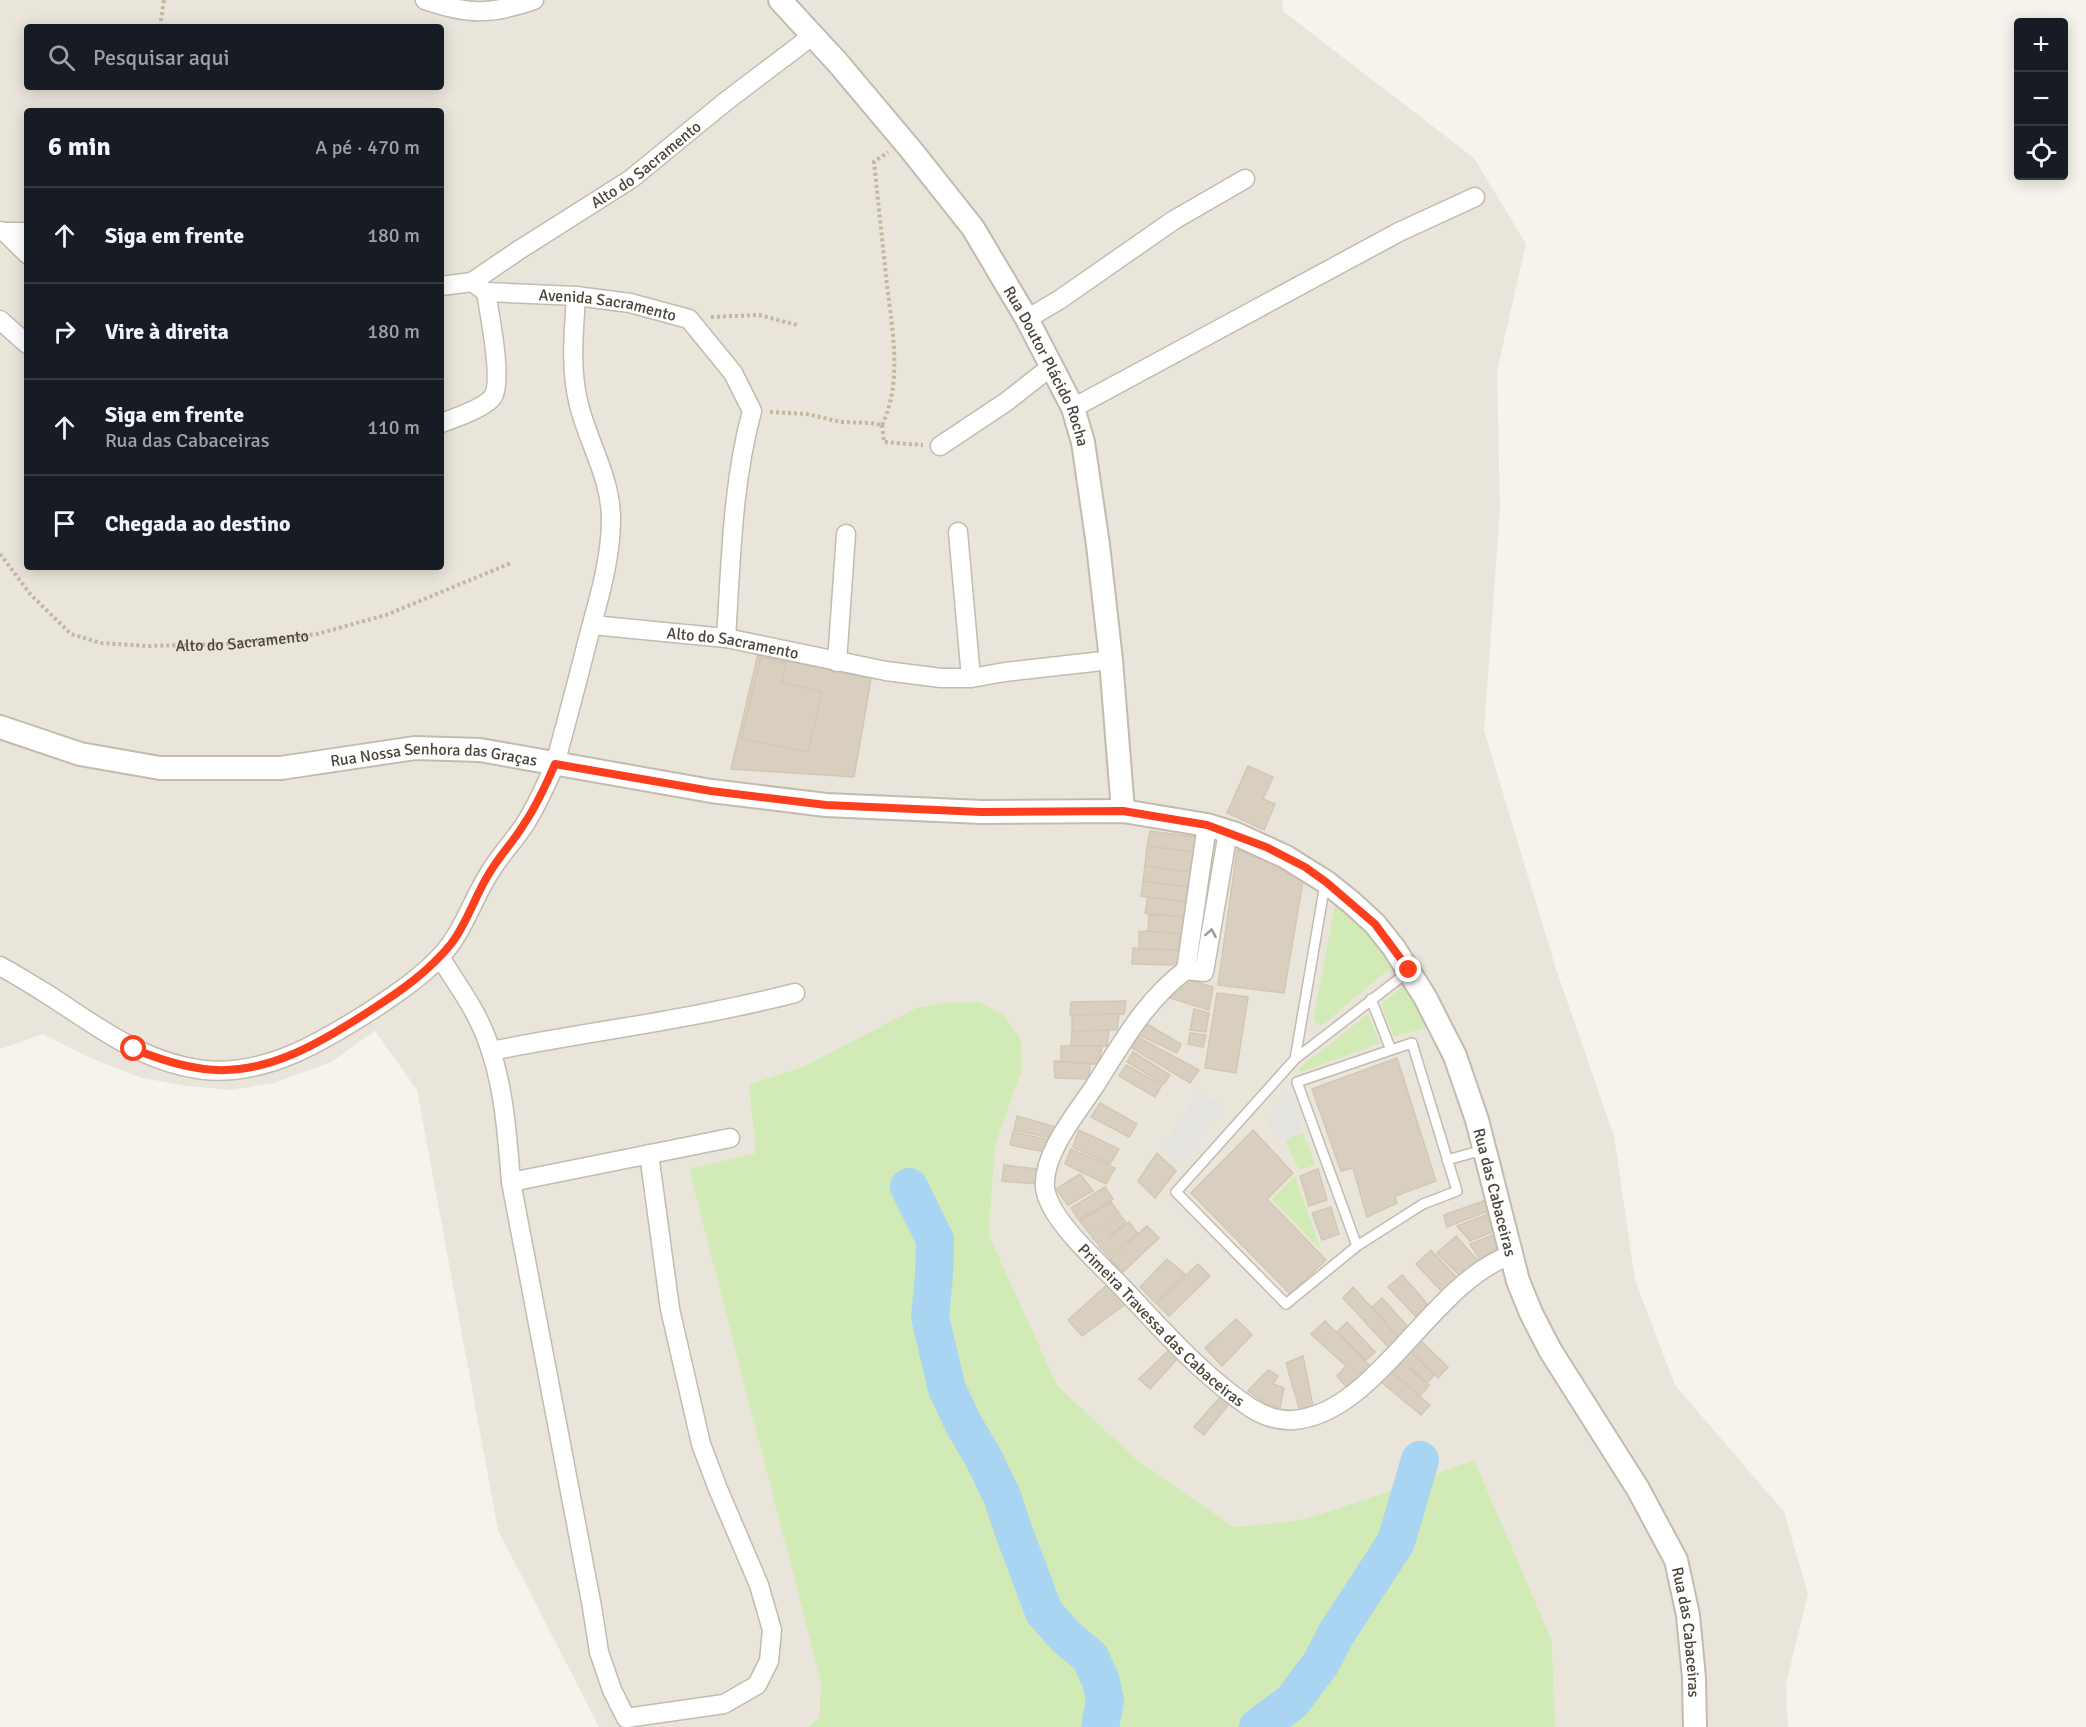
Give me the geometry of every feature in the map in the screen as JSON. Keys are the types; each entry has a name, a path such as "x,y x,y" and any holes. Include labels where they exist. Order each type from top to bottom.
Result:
{"street":[{"path":"425,0 479,12 499,11 534,0"},
{"name":"Rua Doutor Plácido Rocha","path":"780,0 838,63 973,228 1028,319 1073,408 1083,442 1111,660 1123,811"},
{"name":"Alto do Sacramento","path":"479,287 519,250 631,179 725,102 812,36"},
{"path":"1028,319 1174,220 1245,178"},
{"path":"1073,408 1399,232 1475,196"},
{"path":"2,231 24,232"},
{"path":"2,231 24,251"},
{"name":"Avenida Sacramento","path":"444,286 479,287 630,303 689,319 733,374 752,411"},
{"path":"444,422 475,409 491,399 496,389 494,343 479,287"},
{"path":"0,966 47,994 108,1036 134,1049 180,1065 205,1070 242,1068 268,1063 313,1046 337,1033 409,985 440,957 462,927 491,870 536,806 555,764 602,585 611,519 607,487 585,424 574,381 572,360 576,296"},
{"path":"0,320 24,341"},
{"path":"940,446 997,409 1052,366"},
{"path":"726,638 732,541 742,446 752,411"},
{"path":"958,532 971,678"},
{"path":"837,662 846,534"},
{"name":"Alto do Sacramento","path":"592,625 726,638 914,676 971,678 1111,660"},
{"name":"Rua Nossa Senhora das Graças","path":"0,727 80,754 160,768 281,768 416,748 480,750 711,791 826,805 981,812 1123,811"},
{"name":"Rua das Cabaceiras","path":"1123,811 1218,829 1286,857 1326,882 1375,924 1409,970 1455,1056 1468,1089 1486,1150 1518,1281 1531,1312 1550,1350 1638,1489 1676,1560 1688,1615 1694,1678 1695,1727"},
{"name":"Primeira Travessa das Cabaceiras","path":"1218,829 1186,970 1145,1010 1071,1118 1055,1148 1047,1174 1045,1185 1047,1197 1053,1209 1087,1252 1183,1351 1239,1399 1269,1416 1295,1420 1325,1412 1363,1386 1455,1291 1490,1264 1511,1254"},
{"path":"440,957 476,1015 491,1051 505,1110 511,1182 592,1607 598,1652 612,1690 626,1718 724,1704 756,1685 769,1661 772,1630 759,1585 701,1444 670,1308 649,1154"},
{"path":"491,1051 591,1031 720,1010 795,993"},
{"path":"511,1182 730,1138"}],"lane":[{"path":"1295,1059 1326,882"},
{"path":"1357,1246 1297,1082 1412,1043 1456,1191 1414,1209 1357,1246 1286,1304 1176,1192 1295,1059 1409,970"},
{"path":"1371,999 1391,1050"},
{"path":"1447,1160 1486,1150"}],"path":[{"path":"160,24 164,0"},
{"path":"904,141 874,162 894,347 895,381 889,411 882,425 884,442 940,446"},
{"path":"689,319 759,315 796,325"},
{"path":"752,411 807,414 841,422 882,425"},
{"name":"Alto do Sacramento","path":"0,554 31,595 71,634 101,643 148,646 225,644 317,634 386,615 511,563"}],"shaded area":[{"path":"0,0 1282,0 1284,12 1474,158 1526,244 1497,371 1500,509 1484,730 1556,969 1614,1136 1635,1280 1675,1385 1784,1512 1808,1594 1786,1683 1788,1727 1555,1727 1552,1641 1368,1499 1300,1520 1234,1527 1137,1460 1057,1385 989,1235 995,1146 1023,1067 882,1026 802,1067 749,1084 821,1682 819,1718 808,1727 599,1727 498,1530 417,1090 375,1031 331,1062 274,1083 231,1090 142,1078 88,1057 43,1034 0,1049"},
{"path":"1199,1092 1225,1107 1179,1165 1160,1150"},
{"path":"1288,1093 1303,1131 1282,1142 1264,1118"}],"green space":[{"path":"1335,904 1360,923 1394,965 1321,1026 1313,1020"},
{"path":"1406,984 1427,1027 1394,1037 1381,1004"},
{"path":"947,1002 979,1002 1004,1015 1020,1038 1023,1067 995,1146 989,1235 1057,1385 1137,1460 1234,1527 1300,1520 1368,1499 1474,1460 1552,1641 1555,1727 808,1727 819,1718 821,1682 689,1169 756,1153 749,1084 802,1067 917,1008"},
{"path":"1368,1014 1380,1043 1301,1072 1299,1068"},
{"path":"1303,1132 1315,1165 1299,1170 1285,1141"},
{"path":"1295,1176 1321,1250 1272,1199"}],"building":[{"path":"758,654 871,679 854,777 731,769"},
{"path":"761,657 786,663 782,682 822,692 808,752 741,739"},
{"path":"1248,766 1273,777 1263,799 1275,804 1264,830 1227,813"},
{"path":"1150,831 1195,837 1193,852 1147,846"},
{"path":"1147,846 1193,852 1190,872 1145,866"},
{"path":"1237,850 1269,862 1303,881 1284,993 1218,985"},
{"path":"1145,866 1190,872 1188,887 1143,881"},
{"path":"1143,881 1188,887 1187,902 1141,896"},
{"path":"1148,897 1187,902 1186,917 1145,913"},
{"path":"1149,915 1186,917 1184,934 1148,931"},
{"path":"1139,932 1180,934 1179,950 1139,949"},
{"path":"1133,948 1179,950 1179,965 1132,964"},
{"path":"1186,979 1213,987 1209,1010 1170,998 1175,987"},
{"path":"1217,993 1248,997 1236,1073 1205,1068"},
{"path":"1126,1001 1124,1014 1070,1015 1071,1002"},
{"path":"1194,1009 1209,1013 1206,1032 1190,1030"},
{"path":"1119,1014 1117,1030 1072,1031 1072,1015"},
{"path":"1145,1023 1181,1044 1177,1053 1139,1035"},
{"path":"1109,1030 1107,1046 1071,1046 1072,1031"},
{"path":"1190,1033 1206,1035 1203,1047 1188,1044"},
{"path":"1138,1037 1199,1070 1190,1083 1132,1048"},
{"path":"1061,1046 1102,1046 1099,1064 1061,1062"},
{"path":"1133,1052 1170,1075 1164,1084 1127,1062"},
{"path":"1397,1058 1436,1181 1395,1196 1397,1203 1367,1217 1353,1168 1341,1171 1312,1089"},
{"path":"1054,1061 1090,1063 1089,1079 1055,1078"},
{"path":"1126,1065 1162,1085 1155,1097 1119,1076"},
{"path":"1100,1103 1137,1124 1129,1137 1091,1117"},
{"path":"1017,1116 1056,1127 1051,1138 1014,1130"},
{"path":"1079,1130 1119,1149 1110,1164 1073,1147"},
{"path":"1253,1130 1293,1173 1267,1199 1326,1260 1290,1294 1191,1193"},
{"path":"1013,1132 1050,1140 1045,1152 1010,1145"},
{"path":"1071,1149 1115,1168 1106,1184 1065,1164"},
{"path":"1157,1153 1176,1171 1155,1198 1138,1181"},
{"path":"1004,1165 1038,1169 1036,1184 1002,1181"},
{"path":"1318,1169 1327,1200 1309,1206 1300,1176"},
{"path":"1080,1174 1093,1191 1068,1205 1056,1189"},
{"path":"1105,1187 1113,1199 1079,1220 1071,1208"},
{"path":"1486,1200 1488,1211 1447,1227 1444,1215"},
{"path":"1111,1202 1119,1213 1090,1234 1080,1221"},
{"path":"1331,1207 1339,1234 1322,1240 1312,1213"},
{"path":"1496,1211 1499,1229 1470,1241 1457,1226"},
{"path":"1120,1215 1126,1223 1098,1244 1091,1236"},
{"path":"1129,1222 1137,1233 1109,1257 1099,1246"},
{"path":"1147,1226 1159,1238 1123,1272 1110,1259"},
{"path":"1500,1232 1504,1252 1481,1261 1470,1244"},
{"path":"1456,1236 1480,1263 1463,1279 1437,1253"},
{"path":"1431,1250 1458,1279 1444,1294 1416,1264"},
{"path":"1167,1259 1186,1275 1156,1303 1140,1287"},
{"path":"1198,1264 1210,1276 1169,1316 1156,1303"},
{"path":"1402,1275 1430,1307 1418,1319 1388,1287"},
{"path":"1108,1284 1127,1303 1082,1336 1068,1320"},
{"path":"1353,1287 1399,1338 1389,1348 1343,1298"},
{"path":"1382,1298 1409,1328 1399,1338 1372,1307"},
{"path":"1236,1319 1252,1335 1222,1366 1205,1348"},
{"path":"1325,1321 1371,1367 1347,1388 1337,1376 1346,1366 1311,1334"},
{"path":"1347,1322 1375,1352 1366,1360 1337,1332"},
{"path":"1420,1340 1448,1367 1438,1378 1410,1350"},
{"path":"1170,1349 1178,1358 1150,1389 1139,1379"},
{"path":"1410,1350 1434,1375 1427,1383 1401,1359"},
{"path":"1303,1356 1313,1406 1299,1408 1286,1363"},
{"path":"1402,1363 1429,1385 1420,1396 1392,1372"},
{"path":"1268,1370 1278,1376 1273,1384 1284,1388 1280,1408 1266,1404 1248,1391"},
{"path":"1391,1371 1430,1405 1421,1415 1381,1382"},
{"path":"1221,1396 1229,1404 1204,1435 1194,1427"}],"waterway":[{"path":"909,1187 935,1240 930,1317 947,1389 1002,1496 1044,1612 1066,1637 1090,1657 1101,1681 1105,1701 1100,1727"},
{"path":"1258,1727 1292,1702 1321,1663 1336,1634 1396,1542 1420,1460"}],"route":[{"path":"134,1049 180,1065 205,1070 242,1068 268,1063 313,1046 337,1033 409,985 440,957 453,941 491,870 536,806 555,764 711,791 826,805 981,812 1123,811 1207,825 1266,847 1305,867 1326,882 1375,924 1409,970"}]}
